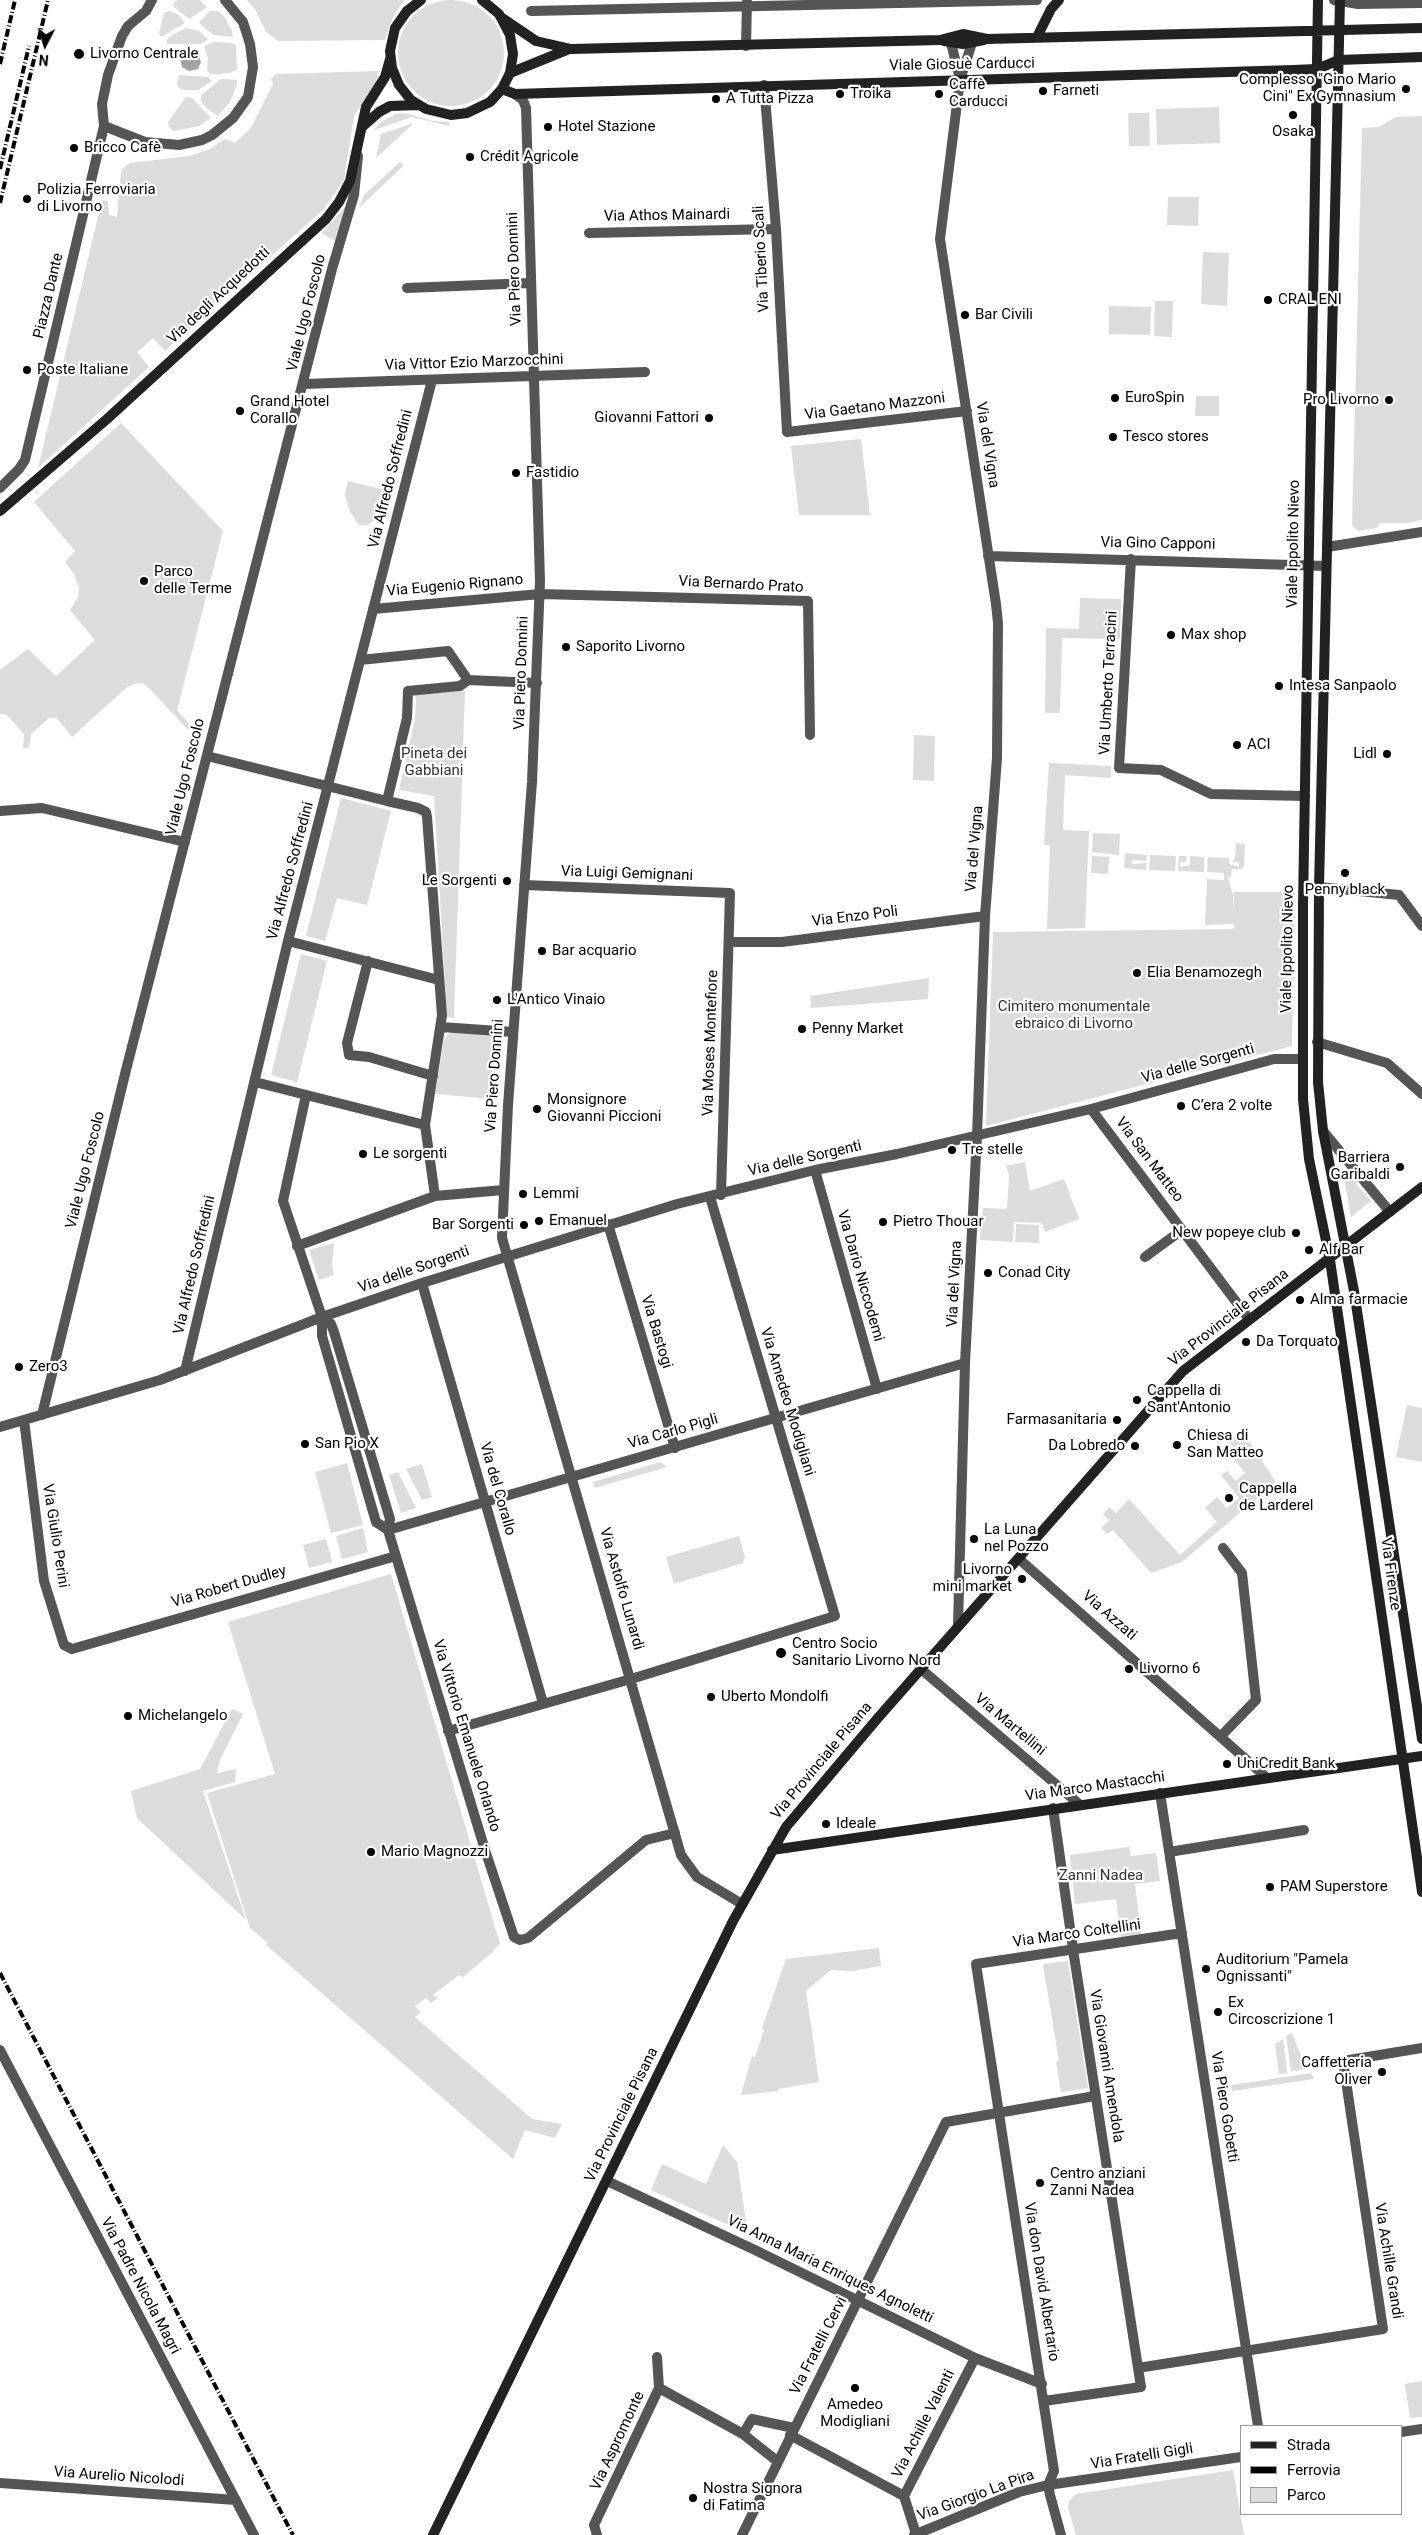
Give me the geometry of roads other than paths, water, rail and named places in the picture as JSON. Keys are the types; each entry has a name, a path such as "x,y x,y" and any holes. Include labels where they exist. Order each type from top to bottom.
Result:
{"main road":[{"path":"418,105 399,85 390,59 392,36 407,11 421,0"},
{"name":"Viale Giosuè Carducci","path":"482,0 500,16 536,41 570,49 940,40 963,34 987,39"},
{"name":"Viale Giosuè Carducci","path":"1037,38 1051,9 1059,0"},
{"name":"Viale Ippolito Nievo","path":"1318,0 1302,1058 1309,1159 1330,1260"},
{"name":"Viale Ippolito Nievo","path":"1323,1131 1318,1082 1317,1042 1319,887 1340,31 1338,0"},
{"path":"362,127 379,112 390,106 418,105 442,114 467,113 490,102 502,89 510,73 513,45 500,16"},
{"name":"Viale Giosuè Carducci","path":"940,40 951,43 987,39 1422,28"},
{"name":"Viale Giosuè Carducci","path":"510,73 570,49"},
{"name":"Viale Giosuè Carducci","path":"502,89 515,94 1317,69 1339,60 1422,57"},
{"name":"Via degli Acquedotti","path":"0,511 146,384 326,219 346,191 368,101 385,77 390,59"},
{"name":"Via Firenze","path":"1323,1131 1346,1248 1422,1739"},
{"name":"Via Provinciale Pisana","path":"435,2535 742,1904 786,1826 958,1625 1183,1371 1249,1319 1346,1248 1422,1187"},
{"name":"Via Firenze","path":"1330,1260 1337,1323 1422,1892"},
{"name":"Via Marco Mastacchi","path":"772,1850 1079,1804 1422,1756"}],"street":[{"name":"Piazza Dante","path":"0,488 26,460 104,126 102,104 108,74 122,36 128,26 146,11 152,0"},
{"path":"104,126 155,144 192,143 218,132 238,112 251,88 253,73 252,55 243,22 225,0"},
{"path":"407,11 410,0"},
{"path":"490,0 500,16"},
{"path":"531,11 602,5 1038,0"},
{"path":"1338,0 1358,4 1422,3"},
{"path":"746,46 747,3"},
{"path":"960,80 972,42"},
{"path":"951,43 960,80"},
{"name":"Via del Vigna","path":"958,1625 965,1363 977,1136 985,916 997,758 998,623 940,239 960,80"},
{"name":"Via Tiberio Scali","path":"764,85 776,230 787,432"},
{"name":"Via Piero Donnini","path":"506,1256 502,1231 503,1190 537,683 540,594 539,497 530,283 526,108 522,100 515,94"},
{"path":"101,138 119,131"},
{"name":"Viale Ugo Foscolo","path":"42,1415 88,1221 332,269 354,195 358,148"},
{"name":"Via Athos Mainardi","path":"589,232 776,230"},
{"path":"408,288 530,283"},
{"name":"Via Vittor Ezio Marzocchini","path":"304,384 645,372"},
{"name":"Via Alfredo Soffredini","path":"185,1371 288,941 432,380"},
{"name":"Via Gaetano Mazzoni","path":"787,432 967,411"},
{"path":"1327,547 1422,532"},
{"name":"Via Gino Capponi","path":"988,556 1326,566"},
{"name":"Via Umberto Terracini","path":"1131,559 1119,768 1161,770 1211,794 1305,796"},
{"name":"Via Eugenio Rignano","path":"373,609 540,594"},
{"name":"Via Bernardo Prato","path":"540,594 808,601 810,736"},
{"path":"360,660 448,651 468,680"},
{"path":"387,801 408,718 408,691 460,686 468,680 537,683"},
{"path":"207,756 418,808 426,814 441,1027 425,1125 435,1196"},
{"path":"0,811 42,808 186,842"},
{"name":"Via Luigi Gemignani","path":"524,885 730,893"},
{"path":"1319,887 1399,895 1422,926"},
{"name":"Via Moses Montefiore","path":"715,1196 730,893"},
{"name":"Via Enzo Poli","path":"729,942 782,942 985,916"},
{"path":"288,941 439,980"},
{"path":"368,961 347,1043 349,1055 369,1057 433,1076"},
{"path":"441,1027 513,1032"},
{"path":"1317,1042 1387,1063 1422,1094"},
{"name":"Via delle Sorgenti","path":"0,1427 102,1399 185,1371 322,1318 422,1283 676,1204 815,1170 977,1136 1091,1109 1274,1059 1302,1058"},
{"path":"255,1082 425,1125"},
{"path":"306,1095 283,1201 322,1318 322,1336 376,1522 388,1530"},
{"name":"Via San Matteo","path":"1091,1109 1249,1319"},
{"path":"1323,1131 1390,1212"},
{"name":"Via Dario Niccodemi","path":"815,1170 876,1389"},
{"path":"297,1246 435,1196 503,1190"},
{"name":"Via Amedeo Modigliani","path":"631,1679 678,1662 835,1616 776,1418 715,1196"},
{"name":"Via Bastogi","path":"608,1224 675,1448"},
{"path":"1145,1257 1182,1230"},
{"name":"Via Astolfo Lunardi","path":"506,1256 573,1477 683,1860 691,1871 705,1882 742,1904"},
{"name":"Via del Corallo","path":"422,1283 543,1703"},
{"name":"Via Carlo Pigli","path":"388,1530 965,1363"},
{"name":"Via Giulio Perini","path":"24,1420 44,1581 64,1645 72,1649"},
{"name":"Via Vittorio Emanuele Orlando","path":"388,1530 511,1933 520,1940 528,1938 646,1840 675,1833"},
{"path":"1221,1736 1256,1700 1242,1573 1224,1548"},
{"name":"Via Robert Dudley","path":"72,1649 396,1556"},
{"name":"Via Azzati","path":"1019,1558 1267,1778"},
{"name":"Via Martellini","path":"921,1669 1079,1804"},
{"path":"448,1731 631,1679"},
{"name":"Via Piero Gobetti","path":"1160,1793 1258,2425"},
{"name":"Via Giovanni Amendola","path":"1044,2402 1141,2387 1073,1950 1054,1808"},
{"path":"1169,1852 1304,1830"},
{"name":"Via Marco Coltellini","path":"976,1964 1182,1933"},
{"name":"Via don David Albertario","path":"976,1964 1042,2384 1054,2471 1048,2485"},
{"name":"Via Achille Grandi","path":"1246,2350 1383,2329 1343,2061 1422,2048"},
{"name":"Via Padre Nicola Magri","path":"0,2050 254,2535"},
{"path":"1000,2112 1095,2096"},
{"name":"Via Fratelli Cervi","path":"742,2535 946,2122 1000,2112"},
{"name":"Via Anna Maria Enriques Agnoletti","path":"607,2181 976,2358 1042,2384"},
{"path":"1138,2368 1246,2350"},
{"name":"Via Aspromonte","path":"597,2535 594,2526 659,2388 657,2357"},
{"name":"Via Achille Valenti","path":"915,2535 904,2496 976,2358"},
{"path":"659,2388 743,2434 778,2461"},
{"path":"743,2434 752,2420 792,2432 904,2496"},
{"path":"1402,2432 1422,2429"},
{"name":"Via Fratelli Gigli","path":"1048,2485 1240,2457"},
{"name":"Via Aurelio Nicolodi","path":"0,2484 236,2500"},
{"path":"1048,2485 1061,2535"},
{"name":"Via Giorgio La Pira","path":"915,2535 1019,2492 1048,2485"}],"railway":[{"path":"0,64 15,0"},
{"path":"0,203 48,0"},
{"path":"0,169 29,46"},
{"path":"0,1973 293,2535"}],"place":[{"name":"Livorno Centrale","path":"79,54"},
{"name":"Complesso \"Gino Mario Cini\" Ex Gymnasium","path":"1406,89"},
{"name":"Farneti","path":"1043,91"},
{"name":"Troika","path":"840,94"},
{"name":"Caffè Carducci","path":"939,94"},
{"name":"A Tutta Pizza","path":"716,99"},
{"name":"Osaka","path":"1293,115"},
{"name":"Hotel Stazione","path":"548,127"},
{"name":"Bricco Cafè","path":"74,148"},
{"name":"Crédit Agricole","path":"470,157"},
{"name":"Polizia Ferroviaria di Livorno","path":"27,199"},
{"name":"CRAL ENI","path":"1268,300"},
{"name":"Bar Civili","path":"965,315"},
{"name":"Poste Italiane","path":"27,370"},
{"name":"EuroSpin","path":"1115,398"},
{"name":"Pro Livorno","path":"1389,400"},
{"name":"Grand Hotel Corallo","path":"240,411"},
{"name":"Giovanni Fattori","path":"709,418"},
{"name":"Tesco stores","path":"1113,437"},
{"name":"Fastidio","path":"516,473"},
{"name":"Parco delle Terme","path":"144,581"},
{"name":"Max shop","path":"1171,635"},
{"name":"Saporito Livorno","path":"566,647"},
{"name":"Intesa Sanpaolo","path":"1279,686"},
{"name":"ACI","path":"1237,745"},
{"name":"Lidl","path":"1387,754"},
{"name":"Penny black","path":"1345,873"},
{"name":"Le Sorgenti","path":"507,881"},
{"name":"Bar acquario","path":"542,951"},
{"name":"Elia Benamozegh","path":"1137,973"},
{"name":"L'Antico Vinaio","path":"497,1000"},
{"name":"Penny Market","path":"802,1029"},
{"name":"C’era 2 volte","path":"1181,1106"},
{"name":"Monsignore Giovanni Piccioni","path":"537,1109"},
{"name":"Tre stelle","path":"952,1150"},
{"name":"Le sorgenti","path":"363,1154"},
{"name":"Barriera Garibaldi","path":"1400,1167"},
{"name":"Lemmi","path":"523,1194"},
{"name":"Emanuel","path":"539,1221"},
{"name":"Pietro Thouar","path":"883,1222"},
{"name":"Bar Sorgenti","path":"524,1225"},
{"name":"New popeye club","path":"1296,1233"},
{"name":"Alf Bar","path":"1309,1250"},
{"name":"Conad City","path":"988,1273"},
{"name":"Alma farmacie","path":"1300,1300"},
{"name":"Da Torquato","path":"1246,1342"},
{"name":"Zero3","path":"19,1367"},
{"name":"Cappella di Sant'Antonio","path":"1137,1400"},
{"name":"Farmasanitaria","path":"1117,1420"},
{"name":"San Pio X","path":"305,1444"},
{"name":"Chiesa di San Matteo","path":"1177,1445"},
{"name":"Da Lobredo","path":"1135,1446"},
{"name":"Cappella de Larderel","path":"1229,1498"},
{"name":"La Luna nel Pozzo","path":"974,1539"},
{"name":"Livorno mini market","path":"1022,1579"},
{"name":"Centro Socio Sanitario Livorno Nord","path":"781,1653"},
{"name":"Livorno 6","path":"1129,1669"},
{"name":"Uberto Mondolfi","path":"711,1697"},
{"name":"Michelangelo","path":"128,1716"},
{"name":"UniCredit Bank","path":"1227,1764"},
{"name":"Ideale","path":"826,1824"},
{"name":"Mario Magnozzi","path":"371,1852"},
{"name":"PAM Superstore","path":"1270,1887"},
{"name":"Auditorium \"Pamela Ognissanti\"","path":"1206,1969"},
{"name":"Ex Circoscrizione 1","path":"1218,2012"},
{"name":"Caffetteria Oliver","path":"1382,2072"},
{"name":"Centro anziani Zanni Nadea","path":"1040,2183"},
{"name":"Amedeo Modigliani","path":"855,2388"},
{"name":"Nostra Signora di Fatima","path":"693,2498"}],"park label":[{"name":"Pineta dei Gabbiani","path":"434,762"},
{"name":"Cimitero monumentale ebraico di Livorno","path":"1074,1016"},
{"name":"Zanni Nadea","path":"1101,1876"}]}
